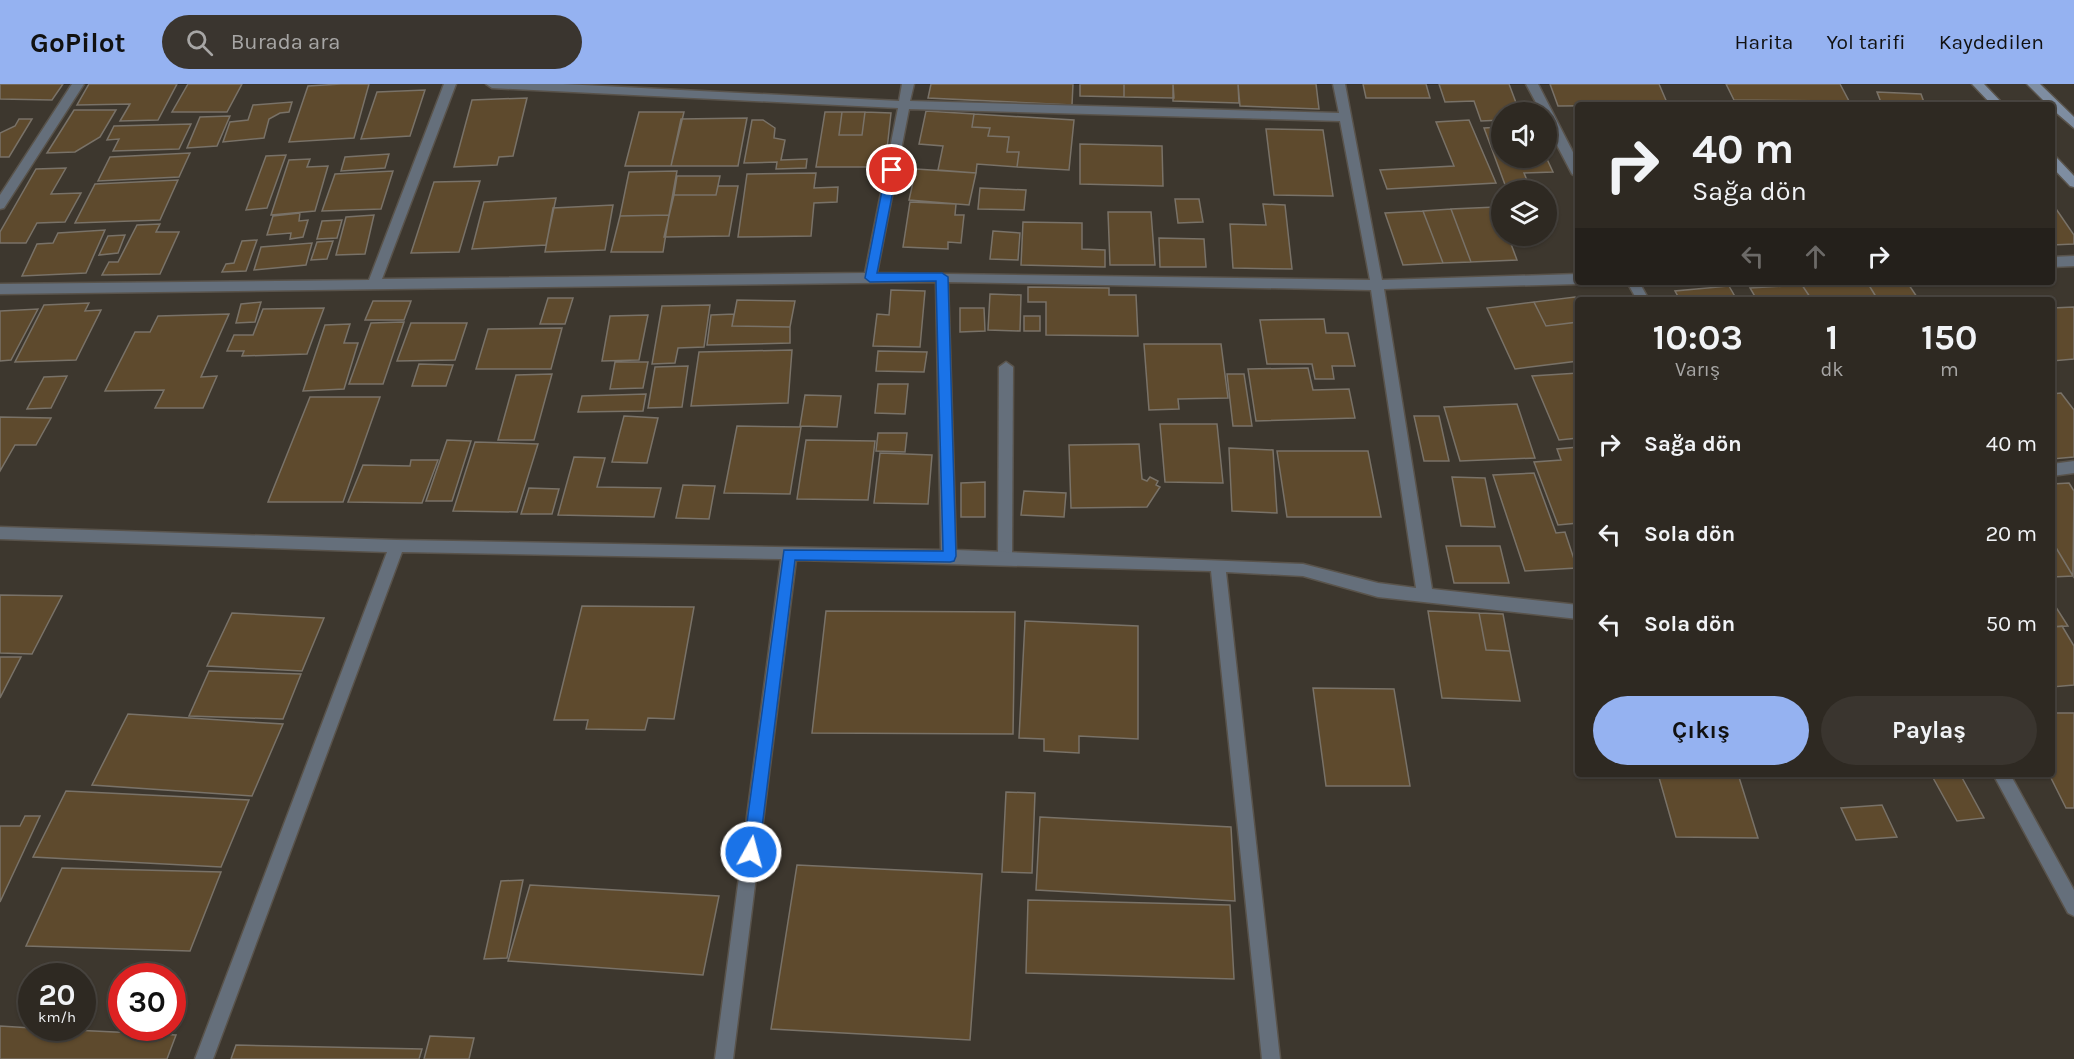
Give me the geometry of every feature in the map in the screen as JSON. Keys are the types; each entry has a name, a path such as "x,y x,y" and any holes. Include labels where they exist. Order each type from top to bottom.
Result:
{"main road":[{"path":"1978,84 1995,102"},
{"path":"2033,84 2052,102"},
{"path":"2055,105 2074,123"},
{"path":"2055,163 2074,183"}],"street":[{"path":"0,205 78,84"},
{"path":"374,284 450,84"},
{"path":"492,84 905,105 1345,117"},
{"path":"870,278 908,84"},
{"path":"1339,84 1377,285 1425,595"},
{"path":"1532,84 1575,168"},
{"path":"2055,262 2074,261"},
{"path":"0,289 942,277 1377,285 1575,279"},
{"path":"942,277 950,556"},
{"path":"1005,558 1006,368"},
{"path":"2055,470 2074,467"},
{"path":"0,533 396,546 950,556 1218,565 1303,570 1378,590 1575,612"},
{"path":"204,1059 396,546"},
{"path":"724,1059 789,554"},
{"path":"1218,565 1271,1059"},
{"path":"2003,777 2074,907"}],"building":[{"path":"0,84 63,84 52,100 0,99"},
{"path":"89,84 177,84 158,120 120,121 130,104 77,105"},
{"path":"188,84 242,84 227,112 172,112"},
{"path":"369,84 354,138 289,142 308,86"},
{"path":"931,84 1073,84 1072,105 928,98"},
{"path":"1080,84 1124,84 1124,97 1080,96"},
{"path":"1124,84 1173,84 1174,98 1124,97"},
{"path":"1173,84 1238,84 1239,103 1173,101"},
{"path":"1238,84 1316,84 1319,109 1240,106"},
{"path":"1363,84 1426,84 1430,98 1366,98"},
{"path":"1439,84 1509,84 1516,102 1491,102 1491,121 1481,121 1474,101 1445,102"},
{"path":"1550,84 1659,84 1667,102 1575,102 1575,106 1558,106"},
{"path":"1726,84 1840,84 1849,101 1734,100"},
{"path":"425,90 410,136 361,139 377,92"},
{"path":"1877,92 1921,94 1924,102 1881,102"},
{"path":"527,98 513,156 499,157 497,165 454,167 472,100"},
{"path":"1936,101 1966,102 1936,102"},
{"path":"292,102 289,112 280,113 269,119 264,138 223,142 230,122 248,120 253,105"},
{"path":"74,110 116,110 100,137 75,152 47,153"},
{"path":"926,111 974,114 972,127 990,128 988,136 1009,137 1007,152 1019,152 1017,167 977,164 976,173 938,170 943,146 919,144"},
{"path":"639,112 684,112 671,166 625,166"},
{"path":"825,112 842,112 839,135 862,135 865,112 891,113 885,167 816,167"},
{"path":"842,112 865,112 862,135 839,135"},
{"path":"974,114 1074,120 1069,170 1017,167 1019,152 1007,152 1009,137 988,136 990,128 972,127"},
{"path":"230,116 217,146 187,148 200,117"},
{"path":"747,118 738,166 671,166 681,119"},
{"path":"19,119 32,119 9,157 0,157 0,133 15,126"},
{"path":"752,120 763,120 775,128 774,138 785,140 781,160 807,159 806,168 776,169 777,162 744,163"},
{"path":"1469,120 1495,180 1491,180 1491,183 1387,189 1380,170 1454,166 1436,122"},
{"path":"191,124 179,149 113,151 119,139 107,140 114,126"},
{"path":"1484,128 1491,128 1491,147"},
{"path":"1266,129 1323,130 1333,196 1274,195"},
{"path":"1080,144 1162,146 1163,186 1080,184"},
{"path":"190,153 179,177 98,181 110,157"},
{"path":"389,154 385,168 341,171 345,157"},
{"path":"286,155 267,208 246,210 266,156"},
{"path":"310,159 307,167 328,166 315,211 271,215 289,160"},
{"path":"66,168 51,194 81,193 65,222 37,223 26,243 0,243 0,232 36,169"},
{"path":"1499,168 1551,168 1553,172 1524,173 1527,180 1503,180"},
{"path":"916,169 976,173 969,205 909,200"},
{"path":"393,171 381,209 322,211 335,174"},
{"path":"677,171 669,215 620,216 629,172"},
{"path":"816,173 814,188 838,187 837,202 814,203 811,236 738,237 747,174"},
{"path":"677,176 720,176 716,195 674,195"},
{"path":"178,180 160,220 75,223 95,184"},
{"path":"480,181 459,252 411,253 434,182"},
{"path":"718,186 738,186 729,236 664,237 674,195 716,195"},
{"path":"980,188 1026,190 1024,210 978,209"},
{"path":"556,198 546,245 472,249 484,202"},
{"path":"1175,199 1199,199 1203,222 1178,223"},
{"path":"910,202 956,204 955,215 964,215 961,243 948,242 948,249 903,247"},
{"path":"1263,204 1285,205 1292,269 1233,268 1230,224 1266,225"},
{"path":"613,205 605,250 545,252 553,208"},
{"path":"1491,207 1491,246 1512,246 1517,260 1471,262 1451,209"},
{"path":"2055,207 2074,235 2074,244 2055,245"},
{"path":"1451,209 1471,262 1443,263 1423,211"},
{"path":"1423,211 1443,263 1403,265 1385,213"},
{"path":"1108,212 1151,212 1155,265 1110,265"},
{"path":"300,213 299,221 308,220 303,237 290,239 291,233 267,235 273,216"},
{"path":"374,215 365,254 336,255 346,217"},
{"path":"669,215 663,252 611,252 620,216"},
{"path":"342,220 337,238 317,239 322,221"},
{"path":"1023,222 1082,223 1082,249 1105,250 1105,267 1021,265"},
{"path":"160,224 156,232 179,232 160,274 102,275 109,262 118,262 137,225"},
{"path":"105,230 86,273 22,276 37,244 53,243 58,233"},
{"path":"993,231 1020,233 1018,260 990,259"},
{"path":"125,235 118,253 99,255 108,236"},
{"path":"1159,238 1204,239 1206,267 1160,267"},
{"path":"257,240 246,271 222,272 226,264 234,263 242,241"},
{"path":"333,241 327,259 311,260 317,242"},
{"path":"312,243 306,265 254,270 261,247"},
{"path":"1802,285 1869,285 1876,297 1810,297"},
{"path":"1802,285 1810,297 1755,297 1750,288"},
{"path":"1869,285 1909,285 1917,297 1876,297"},
{"path":"1729,286 1735,297 1678,297 1675,291"},
{"path":"1028,287 1109,288 1109,295 1136,295 1138,336 1046,335 1046,302 1028,302"},
{"path":"891,290 925,291 920,347 873,346 877,314 889,315"},
{"path":"990,294 1021,295 1020,331 988,330"},
{"path":"1575,297 1575,322 1546,326 1534,302"},
{"path":"548,298 573,298 565,324 540,324"},
{"path":"737,300 795,301 790,327 732,326"},
{"path":"373,301 411,301 404,320 365,320"},
{"path":"261,302 255,322 236,323 241,304"},
{"path":"1534,302 1546,326 1575,322 1575,361 1515,369 1487,308"},
{"path":"89,303 85,311 101,310 76,360 15,362 44,305"},
{"path":"710,305 704,347 678,348 675,363 652,364 662,306"},
{"path":"2074,307 2074,359 2055,361 2055,308"},
{"path":"324,308 307,354 242,356 244,351 227,351 234,335 253,335 263,309"},
{"path":"960,308 984,308 985,331 960,332"},
{"path":"38,309 11,360 0,361 0,311"},
{"path":"229,314 201,377 217,376 203,408 155,408 164,390 105,391 135,332 150,332 158,316"},
{"path":"734,314 732,326 790,327 790,343 707,345 711,315"},
{"path":"648,315 639,360 602,361 610,316"},
{"path":"1024,316 1040,316 1040,331 1024,331"},
{"path":"1324,319 1326,333 1348,333 1355,366 1332,366 1334,379 1315,379 1312,364 1267,364 1260,320"},
{"path":"404,322 383,384 349,384 371,323"},
{"path":"411,323 467,323 455,360 397,361"},
{"path":"350,324 344,343 358,343 344,389 303,391 325,325"},
{"path":"562,328 551,369 476,369 488,329"},
{"path":"1144,344 1221,344 1228,398 1178,399 1179,409 1149,410"},
{"path":"792,350 788,403 691,406 699,352"},
{"path":"878,351 927,352 924,372 876,371"},
{"path":"615,362 648,362 643,388 610,389"},
{"path":"419,364 453,365 446,386 412,386"},
{"path":"688,366 682,407 648,408 655,367"},
{"path":"1308,368 1313,390 1349,389 1355,418 1256,421 1248,369"},
{"path":"1575,373 1575,438 1559,440 1532,376"},
{"path":"552,374 534,440 498,440 516,375"},
{"path":"1227,374 1244,374 1252,426 1233,426"},
{"path":"67,376 51,408 27,409 44,377"},
{"path":"878,384 908,384 905,414 875,413"},
{"path":"2061,393 2074,410 2074,457 2055,459 2055,394"},
{"path":"646,394 643,411 578,412 582,396"},
{"path":"805,395 841,396 837,427 800,426"},
{"path":"310,397 380,397 343,502 268,502"},
{"path":"1517,404 1535,458 1460,461 1444,407"},
{"path":"624,416 658,418 647,463 612,462"},
{"path":"1414,416 1439,416 1449,461 1424,461"},
{"path":"0,417 51,418 36,445 15,445 0,471"},
{"path":"1160,424 1217,424 1223,483 1165,482"},
{"path":"737,426 801,427 790,494 724,493"},
{"path":"878,433 907,433 905,452 876,451"},
{"path":"447,440 471,441 452,501 426,501"},
{"path":"806,440 875,441 868,500 797,499"},
{"path":"475,442 538,444 517,512 453,511"},
{"path":"1139,444 1142,479 1147,481 1150,477 1158,481 1156,485 1160,487 1147,507 1071,508 1069,445"},
{"path":"1575,447 1575,523 1558,525 1534,462 1561,460 1557,449"},
{"path":"1229,448 1273,450 1277,513 1232,511"},
{"path":"1277,451 1368,451 1381,517 1287,517"},
{"path":"880,453 932,455 928,504 874,503"},
{"path":"574,457 605,458 597,487 661,488 654,517 558,515"},
{"path":"411,460 438,460 422,503 348,502 363,465 410,466"},
{"path":"1534,473 1556,533 1565,532 1575,568 1525,571 1493,475"},
{"path":"1452,477 1485,478 1495,527 1461,526"},
{"path":"985,482 985,517 961,517 961,483"},
{"path":"2069,483 2074,491 2073,576 2055,546 2055,484"},
{"path":"683,485 715,486 709,519 676,518"},
{"path":"529,488 559,489 552,514 521,514"},
{"path":"1024,491 1066,493 1064,517 1021,515"},
{"path":"1446,546 1500,546 1509,583 1454,583"},
{"path":"2055,546 2073,576 2055,577"},
{"path":"0,595 62,596 32,654 0,653"},
{"path":"582,606 694,607 674,719 648,718 645,730 586,729 588,720 554,720"},
{"path":"2055,606 2068,626 2055,627"},
{"path":"826,611 1015,612 1013,734 812,733"},
{"path":"1428,611 1479,613 1486,650 1510,651 1520,701 1442,698"},
{"path":"232,613 324,618 302,671 207,666"},
{"path":"1479,613 1503,614 1510,651 1486,650"},
{"path":"1025,621 1138,626 1138,739 1079,736 1079,753 1044,751 1044,739 1019,738"},
{"path":"2062,626 2074,646 2074,685 2055,687 2055,627"},
{"path":"0,657 21,657 0,698"},
{"path":"209,671 301,674 283,719 189,716"},
{"path":"1313,688 1394,689 1410,786 1326,786"},
{"path":"2055,713 2074,713 2074,808 2066,808 2050,777 2055,777"},
{"path":"128,714 283,724 252,796 92,785"},
{"path":"1659,777 1739,777 1758,838 1676,837"},
{"path":"1933,777 1962,777 1984,818 1957,821"},
{"path":"66,791 249,800 221,867 33,857"},
{"path":"1006,792 1035,793 1032,873 1002,872"},
{"path":"1882,805 1897,837 1856,840 1841,808"},
{"path":"25,816 40,816 0,902 0,826 20,826"},
{"path":"1040,817 1231,827 1235,901 1036,890"},
{"path":"797,865 982,874 970,1040 771,1029"},
{"path":"62,868 221,872 190,951 26,946"},
{"path":"523,880 507,958 484,959 501,881"},
{"path":"530,885 719,896 703,975 508,961"},
{"path":"1028,900 1230,905 1234,979 1026,973"},
{"path":"0,1026 18,1027 18,1041 96,1041 96,1031 108,1032 108,1041 174,1041 167,1059 0,1059"},
{"path":"430,1036 474,1038 469,1059 424,1059"},
{"path":"236,1045 422,1049 419,1059 231,1059"}],"route":[{"path":"751,852 789,554 950,556 942,277 870,278 892,170"}]}
